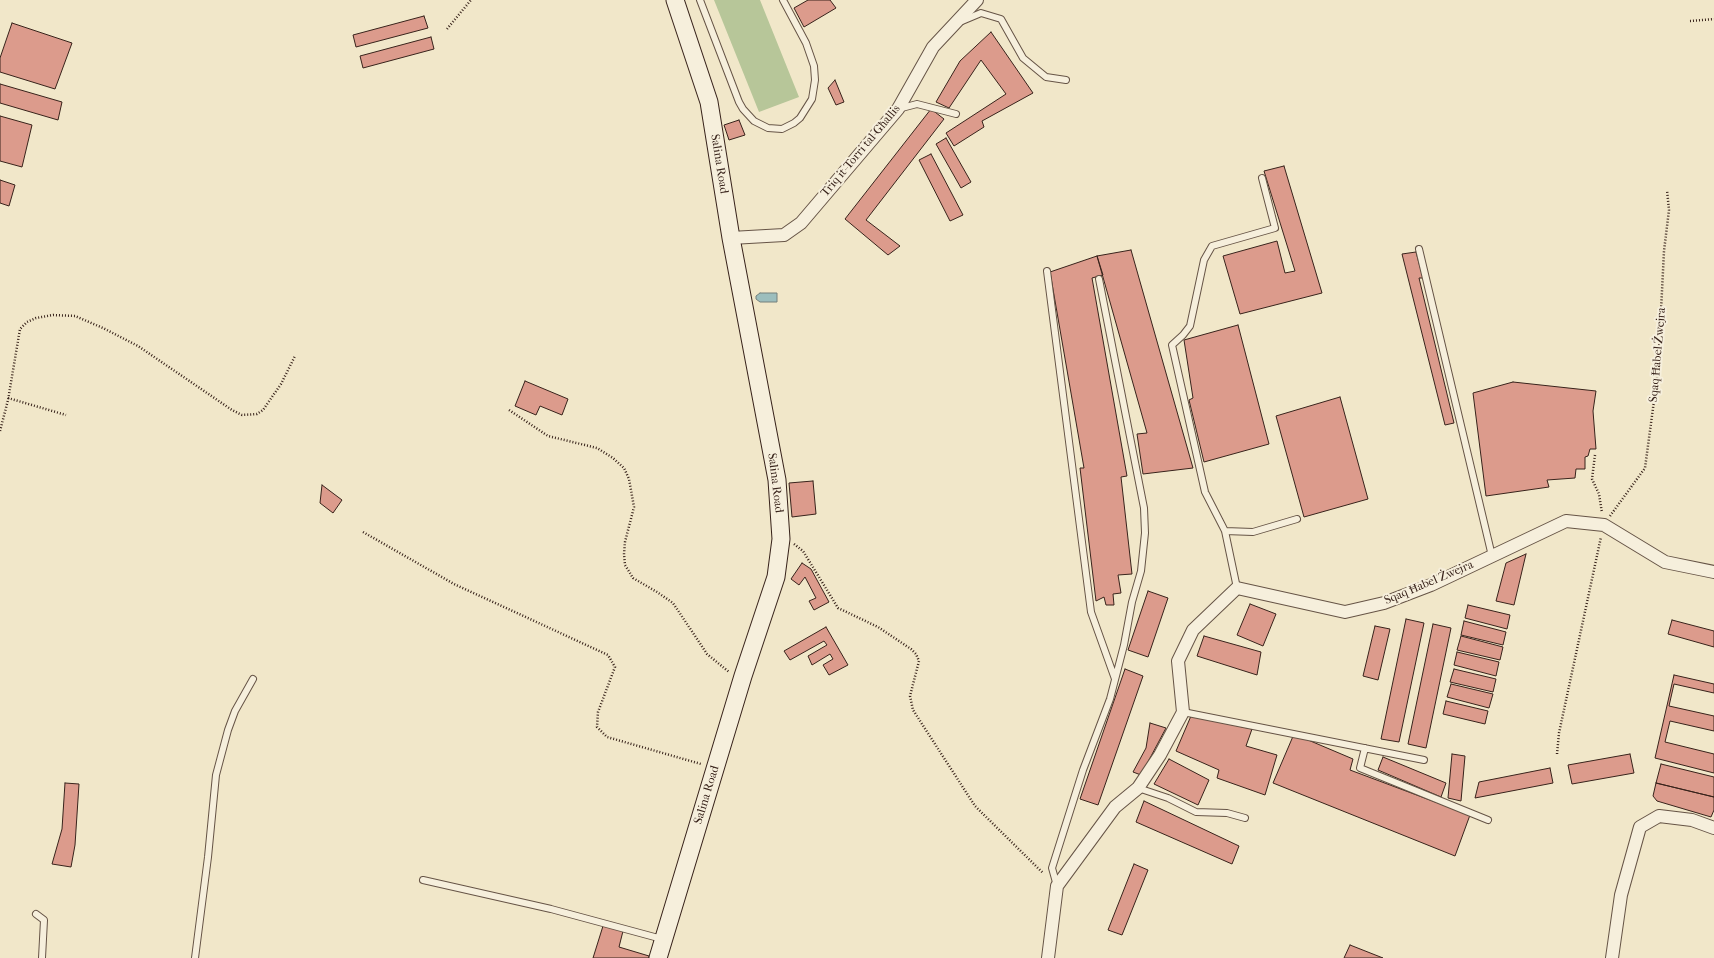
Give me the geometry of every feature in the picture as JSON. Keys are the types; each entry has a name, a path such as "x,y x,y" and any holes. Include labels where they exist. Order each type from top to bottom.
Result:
{"main road":[{"name":"Salina Road","path":"658,958 743,676 776,577 780,539 777,480 731,238 709,102 675,0"}],"street":[{"name":"Triq it-Torri tal-Għallis","path":"731,238 784,235 800,223 898,109 933,47 977,0"},
{"name":"Sqaq Ħabel Żwejra","path":"1237,588 1345,612 1384,603 1431,585 1566,521 1604,524"},
{"path":"1604,524 1665,562 1714,572"},
{"path":"1048,958 1057,886 1115,807 1138,788 1160,755 1183,712 1178,661 1193,630 1237,588"},
{"path":"1612,958 1621,895 1640,827 1659,816 1692,820 1714,828"}],"lane":[{"path":"700,0 743,110 754,121 768,128 782,129 800,118 812,99 815,80 814,66 806,43 783,0"},
{"path":"955,23 981,13 1001,19 1023,58 1046,77 1066,80"},
{"path":"898,109 917,104 956,114"},
{"path":"1237,588 1226,531 1205,492 1172,344 1183,336 1190,326 1204,260 1212,246 1275,228 1262,178"},
{"path":"1418,250 1492,556"},
{"path":"1047,272 1090,612 1115,679"},
{"path":"1057,886 1052,868 1083,770 1110,699 1141,571 1145,534 1144,508 1099,279"},
{"path":"1226,531 1253,532 1297,519"},
{"path":"195,958 208,857 216,775 228,730 235,711 253,679"},
{"path":"1183,712 1424,760"},
{"path":"1365,748 1360,768 1488,820"},
{"path":"1138,788 1168,798 1196,812 1227,814 1245,818"},
{"path":"423,880 551,909 664,940"},
{"path":"36,914 44,920 42,958"}],"path":[{"path":"447,29 471,0"},
{"path":"1690,21 1714,19"},
{"name":"Sqaq Ħabel Żwejra","path":"1604,524 1646,468 1658,371 1664,251 1670,210 1667,190"},
{"path":"0,431 8,398 20,329 27,322 36,318 53,315 75,316 103,328 138,346 232,410 242,415 257,414 263,410 281,384 295,356"},
{"path":"8,398 66,415"},
{"path":"509,410 548,436 597,448 624,468 629,479 634,507 625,542 625,565 633,578 673,603 707,654 727,672 743,676"},
{"path":"1557,754 1559,733 1604,524 1599,494 1592,479 1596,455"},
{"path":"363,532 454,584 608,655 615,667 598,712 597,727 607,737 715,768"},
{"path":"780,539 791,542 803,551 838,608 878,627 912,649 916,654 918,661 910,696 914,710 975,806 1057,886"}],"green space":[{"path":"714,0 760,0 799,97 759,112"}],"water":[{"path":"760,293 777,293 777,302 760,302 756,299 756,296"}],"building":[{"path":"808,0 830,0 836,8 804,27 794,8"},
{"path":"424,16 428,28 356,47 353,35"},
{"path":"12,23 72,43 55,89 0,72 0,58"},
{"path":"991,32 1033,93 982,121 984,127 954,146 946,133 1006,94 981,60 949,108 936,102 960,61"},
{"path":"431,37 434,49 363,68 360,56"},
{"path":"835,80 844,102 836,105 828,88"},
{"path":"0,84 62,102 58,120 0,103"},
{"path":"931,109 944,119 866,220 900,246 888,255 845,219"},
{"path":"0,116 32,125 22,167 0,161"},
{"path":"739,120 745,135 729,140 724,125"},
{"path":"946,138 971,182 961,188 936,144"},
{"path":"931,154 963,215 950,221 919,160"},
{"path":"1284,166 1322,293 1240,314 1223,256 1277,241 1285,273 1295,271 1264,171"},
{"path":"0,180 15,185 9,206 0,203"},
{"path":"1131,250 1193,468 1143,474 1137,434 1147,433 1097,256"},
{"path":"1416,252 1423,278 1419,278 1454,423 1445,425 1402,254"},
{"path":"1097,256 1103,275 1092,278 1127,476 1121,477 1132,574 1118,575 1121,593 1113,594 1114,605 1106,605 1104,597 1096,601 1080,468 1084,468 1050,272"},
{"path":"1238,325 1269,444 1204,462 1189,400 1193,398 1184,340"},
{"path":"525,381 568,399 562,415 540,406 536,415 515,406"},
{"path":"1513,382 1596,391 1593,411 1596,449 1590,449 1588,456 1585,457 1585,469 1576,469 1575,478 1547,480 1549,487 1486,496 1473,393"},
{"path":"1340,397 1368,499 1304,517 1276,416"},
{"path":"813,481 816,514 792,517 789,483"},
{"path":"322,485 342,500 333,513 320,503"},
{"path":"1526,554 1514,605 1496,601 1506,563"},
{"path":"802,563 811,569 829,602 814,610 809,601 816,598 805,577 799,585 791,579"},
{"path":"1148,591 1168,598 1148,657 1128,650"},
{"path":"1250,604 1276,614 1263,646 1237,635"},
{"path":"1468,605 1510,615 1507,629 1465,618"},
{"path":"1406,619 1424,623 1399,742 1381,739"},
{"path":"1672,620 1714,631 1714,647 1668,634"},
{"path":"1464,621 1506,632 1503,645 1461,635"},
{"path":"1433,624 1451,628 1426,748 1408,744"},
{"path":"1375,626 1390,629 1378,680 1363,676"},
{"path":"826,627 848,665 829,675 823,665 833,659 830,654 812,665 808,656 827,645 824,641 790,660 784,651"},
{"path":"1204,636 1261,652 1257,675 1197,656"},
{"path":"1461,636 1503,647 1500,660 1457,650"},
{"path":"1457,652 1499,662 1496,676 1454,665"},
{"path":"1125,669 1143,676 1098,805 1080,799"},
{"path":"1454,669 1496,679 1493,692 1450,682"},
{"path":"1674,675 1714,684 1714,693 1674,684 1669,706 1714,716 1714,731 1670,721 1665,742 1714,754 1714,773 1655,758"},
{"path":"1451,684 1493,694 1489,708 1447,697"},
{"path":"1446,701 1488,711 1485,724 1443,714"},
{"path":"1191,716 1252,729 1246,746 1277,755 1265,795 1217,778 1219,770 1176,751"},
{"path":"1150,723 1166,728 1141,775 1133,772 1146,748"},
{"path":"1294,734 1353,759 1350,770 1470,815 1455,856 1273,783"},
{"path":"1452,754 1465,756 1461,801 1448,798"},
{"path":"1630,754 1634,773 1572,784 1568,765"},
{"path":"1383,757 1446,783 1441,797 1378,770"},
{"path":"1169,759 1209,780 1198,805 1154,784"},
{"path":"1661,764 1714,777 1714,797 1656,783"},
{"path":"1550,768 1553,783 1475,798 1479,782"},
{"path":"65,783 79,784 75,845 71,867 52,864 62,829"},
{"path":"1656,783 1714,797 1714,810 1711,817 1657,801 1653,796"},
{"path":"1144,801 1239,846 1232,864 1136,822"},
{"path":"1134,864 1148,870 1122,935 1108,930"},
{"path":"603,926 623,931 619,947 649,956 649,958 593,958"},
{"path":"1350,945 1383,958 1344,958"}]}
